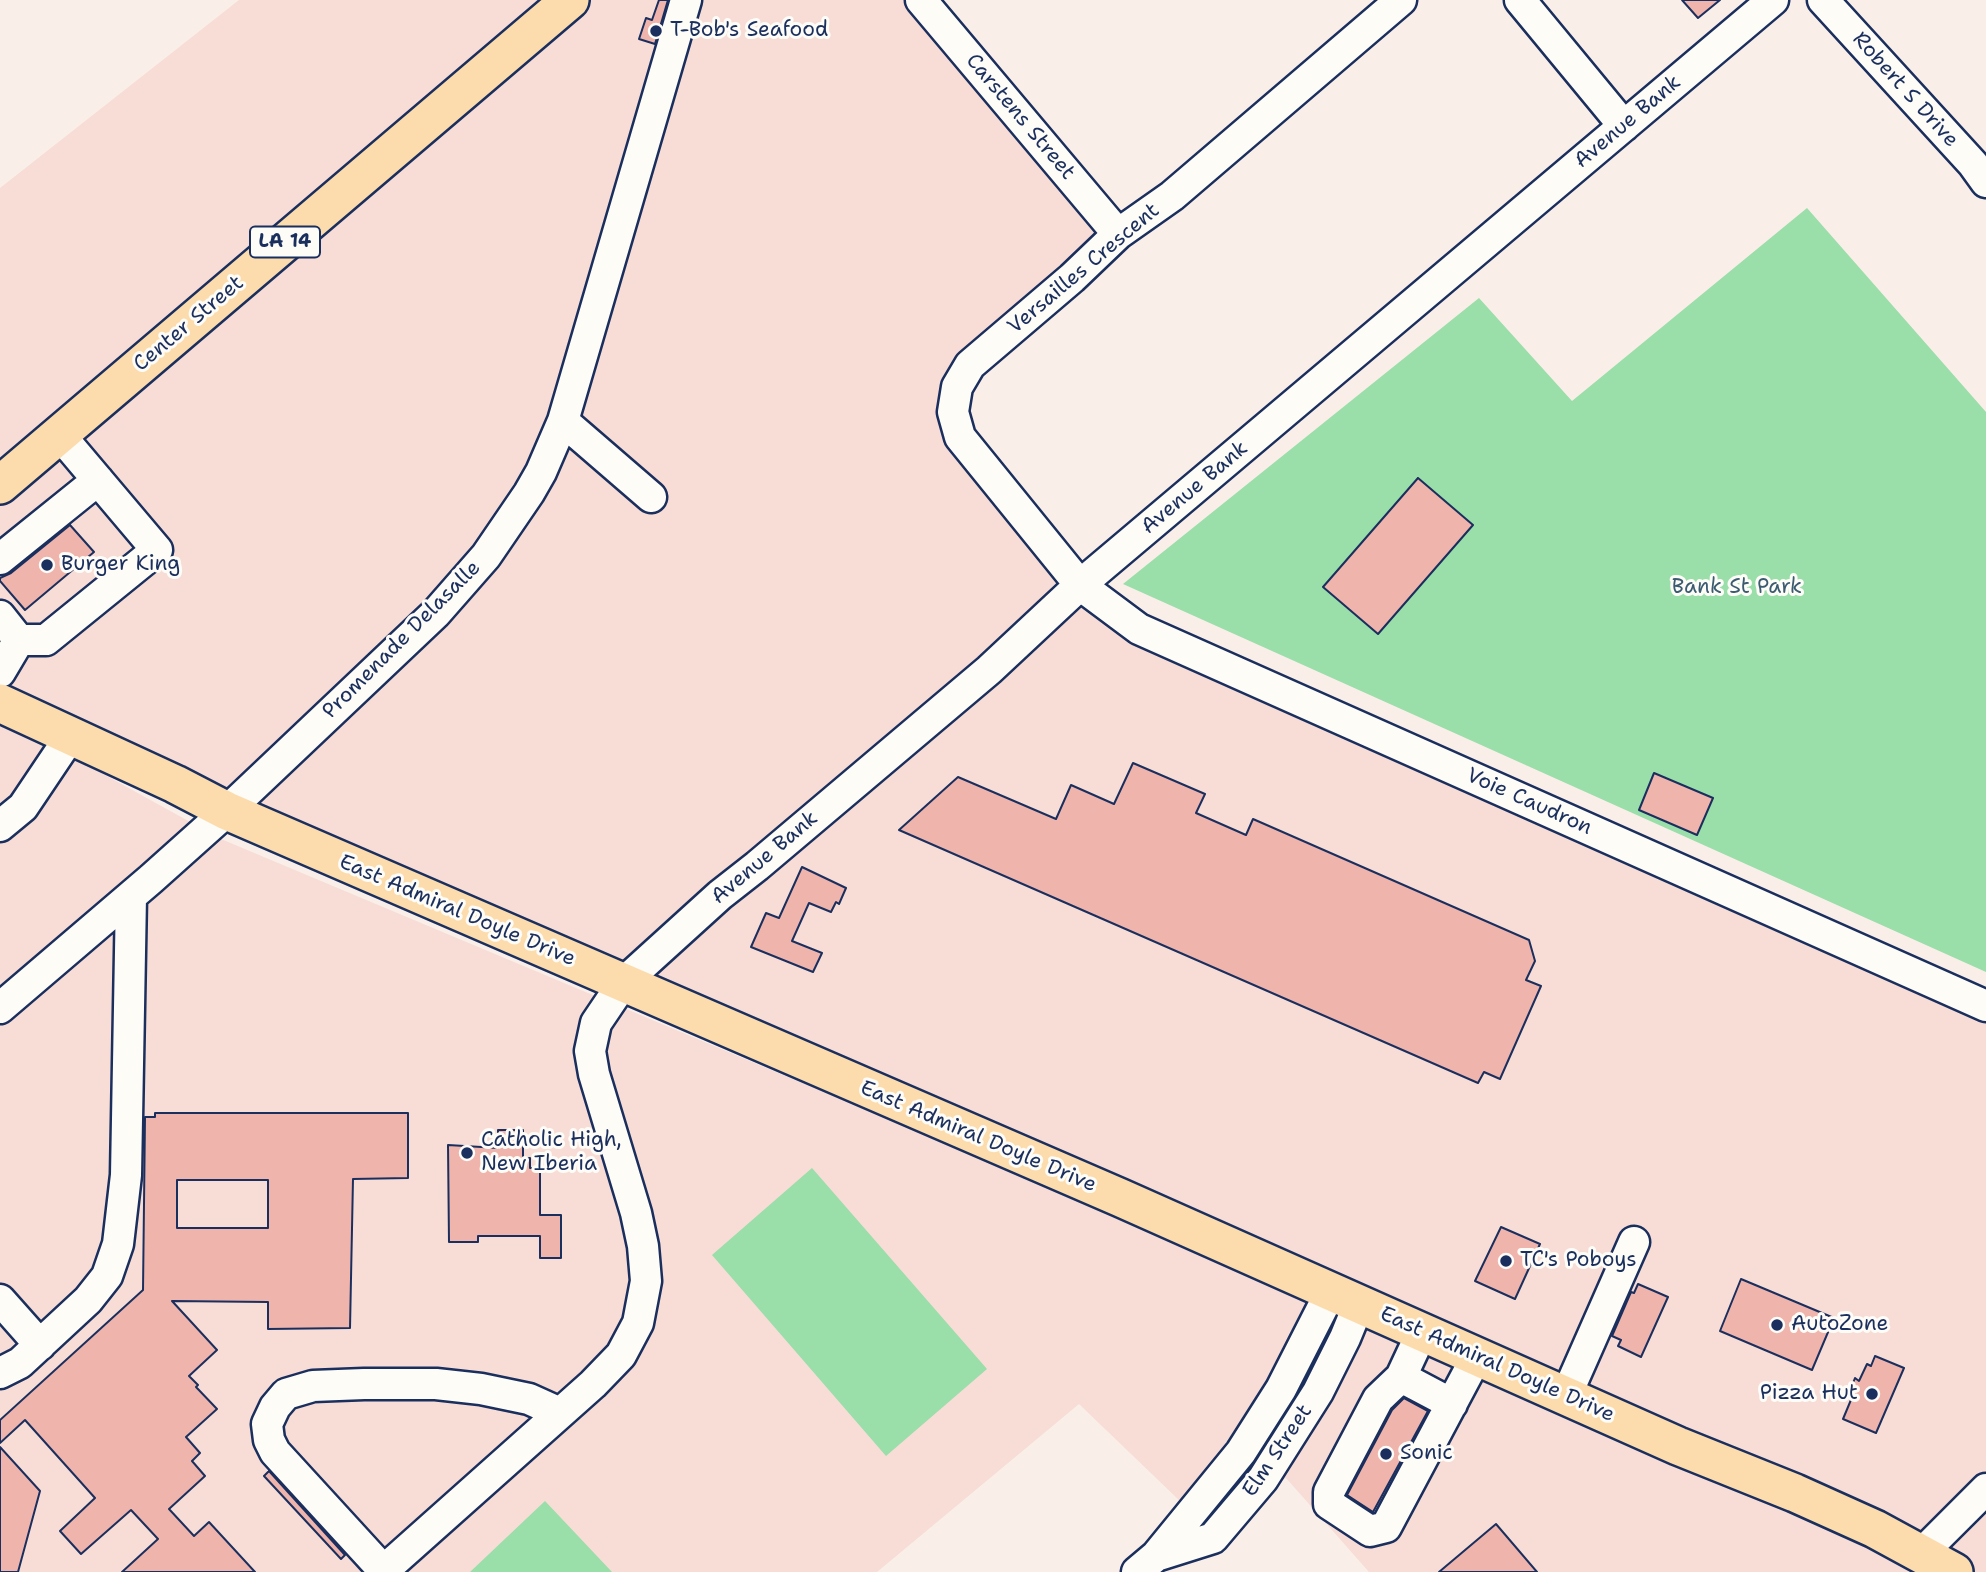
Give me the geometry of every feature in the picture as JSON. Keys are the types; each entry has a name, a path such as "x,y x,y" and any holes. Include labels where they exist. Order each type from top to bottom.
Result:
{"main road":[{"name":"Center Street","path":"0,485 570,0"},
{"name":"East Admiral Doyle Drive","path":"0,703 227,811 1108,1193 1678,1446 1795,1493 1875,1529 1954,1572"}],"street":[{"name":"Promenade Delasalle","path":"0,1008 227,811 436,613 486,556 529,494 563,421 686,0"},
{"name":"Carstens Street","path":"921,0 1118,234"},
{"name":"Versailles Crescent","path":"1080,585 960,437 953,412 957,387 970,365 1072,278 1118,234 1172,196 1401,0"},
{"path":"1520,0 1624,126"},
{"name":"Avenue Bank","path":"383,1571 593,1384 621,1355 638,1323 646,1281 643,1247 636,1213 594,1074 590,1051 596,1023 623,983 720,895 989,670 1080,585 1773,0"},
{"name":"Robert S Drive","path":"1823,0 1973,164 1986,182"},
{"path":"563,421 651,497"},
{"path":"19,640 46,640 157,550 59,434"},
{"path":"0,559 98,480"},
{"name":"Voie Caudron","path":"1080,585 1139,629 1986,1006"},
{"path":"0,616 19,640"},
{"path":"0,671 19,640"},
{"path":"0,826 23,807 70,737"},
{"path":"0,1373 20,1363 88,1300 107,1276 118,1244 126,1175 131,896"},
{"path":"1566,1396 1634,1242"},
{"name":"Elm Street","path":"1154,1567 1213,1538 1263,1479 1318,1392 1345,1338 1345,1298"},
{"path":"0,1300 40,1345"},
{"path":"1422,1332 1401,1377 1378,1399 1329,1492 1329,1504 1370,1531 1386,1527 1477,1356"},
{"path":"1401,1377 1452,1404"},
{"path":"383,1571 275,1452 269,1440 267,1424 275,1407 286,1394 313,1386 436,1384 481,1389 529,1399 560,1413"},
{"path":"1922,1553 1986,1489"}],"shaded area":[{"path":"239,0 569,0 0,472 0,188"},
{"path":"572,0 921,0 1118,234 970,365 960,437 1139,629 1986,1006 1986,1572 1369,1572 1286,1478 1206,1526 1079,1404 877,1572 0,1572 0,717 221,839 1872,1532 0,702 0,482"}],"green space":[{"name":"Bank St Park","path":"1807,208 1986,412 1986,972 1123,584 1479,298 1572,401"},
{"path":"812,1168 987,1369 886,1456 712,1255"},
{"path":"545,1501 612,1572 470,1572"}],"building":[{"path":"659,0 668,0 655,44 639,39 646,18 652,20"},
{"path":"1682,0 1720,0 1698,18"},
{"path":"1418,478 1473,525 1378,634 1323,587"},
{"name":"Burger King","path":"70,525 94,552 25,610 0,578 11,573"},
{"path":"1133,763 1205,794 1196,813 1246,835 1253,819 1529,940 1535,961 1526,980 1541,986 1500,1079 1484,1072 1478,1083 899,830 958,777 1056,819 1071,785 1114,804"},
{"path":"1654,773 1713,798 1697,835 1639,810"},
{"path":"802,867 846,888 839,904 836,902 831,912 809,903 792,941 822,953 813,972 751,947 766,913 779,918"},
{"path":"155,1113 408,1113 408,1178 353,1179 350,1328 268,1329 268,1302 172,1301 217,1350 189,1376 217,1409 186,1437 200,1453 192,1461 205,1476 169,1509 194,1536 209,1522 255,1572 122,1572 158,1539 131,1510 81,1554 60,1531 95,1498 25,1420 0,1443 0,1420 143,1290 145,1117 155,1117","holes":["177,1180 268,1180 268,1228 177,1228"]},
{"path":"498,1130 523,1130 523,1158 530,1158 530,1168 540,1168 540,1215 561,1215 561,1258 540,1258 540,1236 478,1236 478,1242 449,1242 448,1145 498,1148"},
{"name":"TC's Poboys","path":"1501,1227 1540,1244 1515,1299 1475,1281"},
{"name":"AutoZone","path":"1741,1279 1834,1318 1812,1370 1720,1331"},
{"path":"1638,1284 1668,1297 1641,1357 1618,1346 1621,1340 1612,1336 1631,1292 1634,1293"},
{"name":"Pizza Hut","path":"1875,1356 1904,1368 1876,1433 1843,1419 1853,1395 1849,1393 1855,1378 1859,1381 1867,1364 1871,1366"},
{"name":"Sonic","path":"1404,1398 1428,1411 1373,1512 1347,1495 1392,1410"},
{"path":"0,1447 40,1491 18,1572 0,1572"},
{"path":"269,1471 345,1555 341,1559 264,1476"},
{"path":"1496,1524 1537,1572 1439,1572"}],"place":[{"name":"T-Bob's Seafood","path":"656,31"},
{"name":"Burger King","path":"47,565"},
{"name":"Catholic High, New Iberia","path":"467,1153"},
{"name":"TC's Poboys","path":"1506,1261"},
{"name":"AutoZone","path":"1777,1325"},
{"name":"Pizza Hut","path":"1872,1394"},
{"name":"Sonic","path":"1386,1454"}]}
